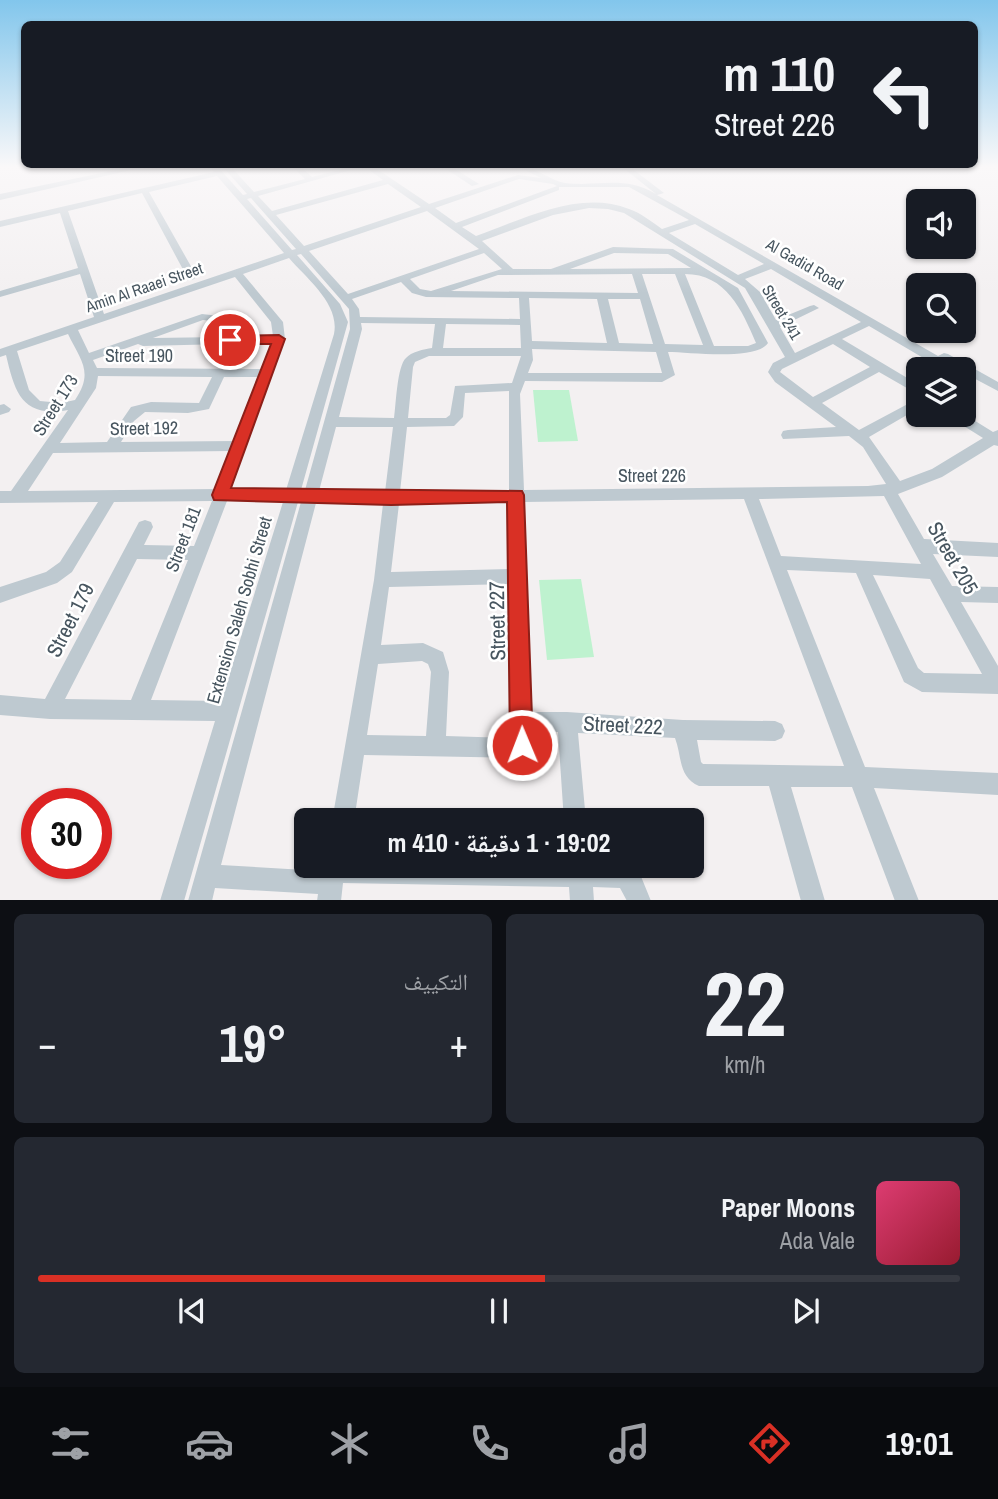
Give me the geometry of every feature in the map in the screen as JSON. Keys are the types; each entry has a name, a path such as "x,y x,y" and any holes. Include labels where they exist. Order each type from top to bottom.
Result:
{"street":[{"path":"4,223 63,209 99,315"},
{"path":"154,209 192,277"},
{"name":"Extension Saleh Sobhi Street","path":"252,209 346,298 354,309 356,320"},
{"name":"Extension Saleh Sobhi Street","path":"172,900 341,334 342,321 336,306 265,209"},
{"path":"270,214 288,209"},
{"name":"Amin Al Raaei Street","path":"5,351 75,327 192,277 293,248 411,209"},
{"path":"429,209 487,249 511,272"},
{"path":"455,226 497,209"},
{"name":"Street 241","path":"475,240 571,209"},
{"name":"Street 241","path":"620,209 662,232 756,294 792,359"},
{"name":"Al Gadid Road","path":"675,209 930,357"},
{"name":"Al Gadid Road","path":"686,209 998,387"},
{"path":"662,232 695,221"},
{"name":"Amin Al Raaei Street","path":"99,315 236,272 293,248"},
{"path":"346,298 487,249"},
{"path":"345,808 382,580 399,422 410,360 427,352 614,347 749,350 762,343 734,290 670,251 625,249 602,253 551,272"},
{"path":"737,279 771,265"},
{"path":"0,294 83,270"},
{"path":"332,422 452,422 456,417 457,391 462,388 519,382 666,377 669,373 636,271"},
{"path":"678,271 710,349"},
{"path":"432,294 484,274 704,271"},
{"path":"131,342 279,339 277,322 236,272"},
{"path":"403,278 421,293 432,294 645,296"},
{"path":"464,321 465,295"},
{"name":"Street 227","path":"522,745 516,495 519,382 527,349 524,295"},
{"path":"602,296 614,347"},
{"path":"773,326 814,308"},
{"path":"86,358 209,316 218,321 230,340"},
{"path":"200,900 313,496 356,320 525,322"},
{"path":"437,352 441,321"},
{"path":"792,359 869,322"},
{"name":"Street 173","path":"16,496 90,388 93,372 75,327"},
{"name":"Street 181","path":"136,710 199,553 279,339"},
{"path":"834,339 906,383"},
{"path":"5,351 28,401 50,408 80,404"},
{"name":"Street 205","path":"792,359 774,369 775,376 869,443 934,572 998,682"},
{"path":"812,403 879,366"},
{"name":"Street 190","path":"93,372 268,373"},
{"path":"111,448 137,410 147,407 194,409 204,406 220,373"},
{"path":"976,384 998,396"},
{"path":"788,435 856,434 906,409"},
{"path":"976,426 997,438"},
{"name":"Street 226","path":"0,496 220,495 391,498 749,494 893,489 940,473 997,438"},
{"name":"Street 192","path":"49,448 240,446"},
{"path":"749,494 908,900"},
{"path":"0,595 51,578 66,567 110,495"},
{"name":"Street 179","path":"50,709 145,527"},
{"path":"920,546 998,550"},
{"path":"130,552 199,553"},
{"path":"776,563 934,572"},
{"path":"862,568 907,670 916,679 922,682 998,682"},
{"path":"382,580 519,576"},
{"path":"947,594 998,595"},
{"path":"369,656 423,652 436,658 440,672 435,747"},
{"path":"0,705 50,709 229,711"},
{"name":"Street 222","path":"522,745 531,722 683,730 694,774 860,777 998,784"},
{"path":"566,722 574,808"},
{"path":"683,730 775,731"},
{"path":"356,745 517,748 522,745"},
{"path":"777,776 813,900"},
{"path":"207,876 332,880 381,878"},
{"path":"580,878 582,900"},
{"path":"627,878 632,882 639,900"}],"green space":[{"path":"533,390 569,390 578,441 538,442"},
{"path":"581,579 594,657 547,660 539,580"}],"route":[{"path":"230,340 279,339 220,495 391,498 516,495 522,745"}]}
